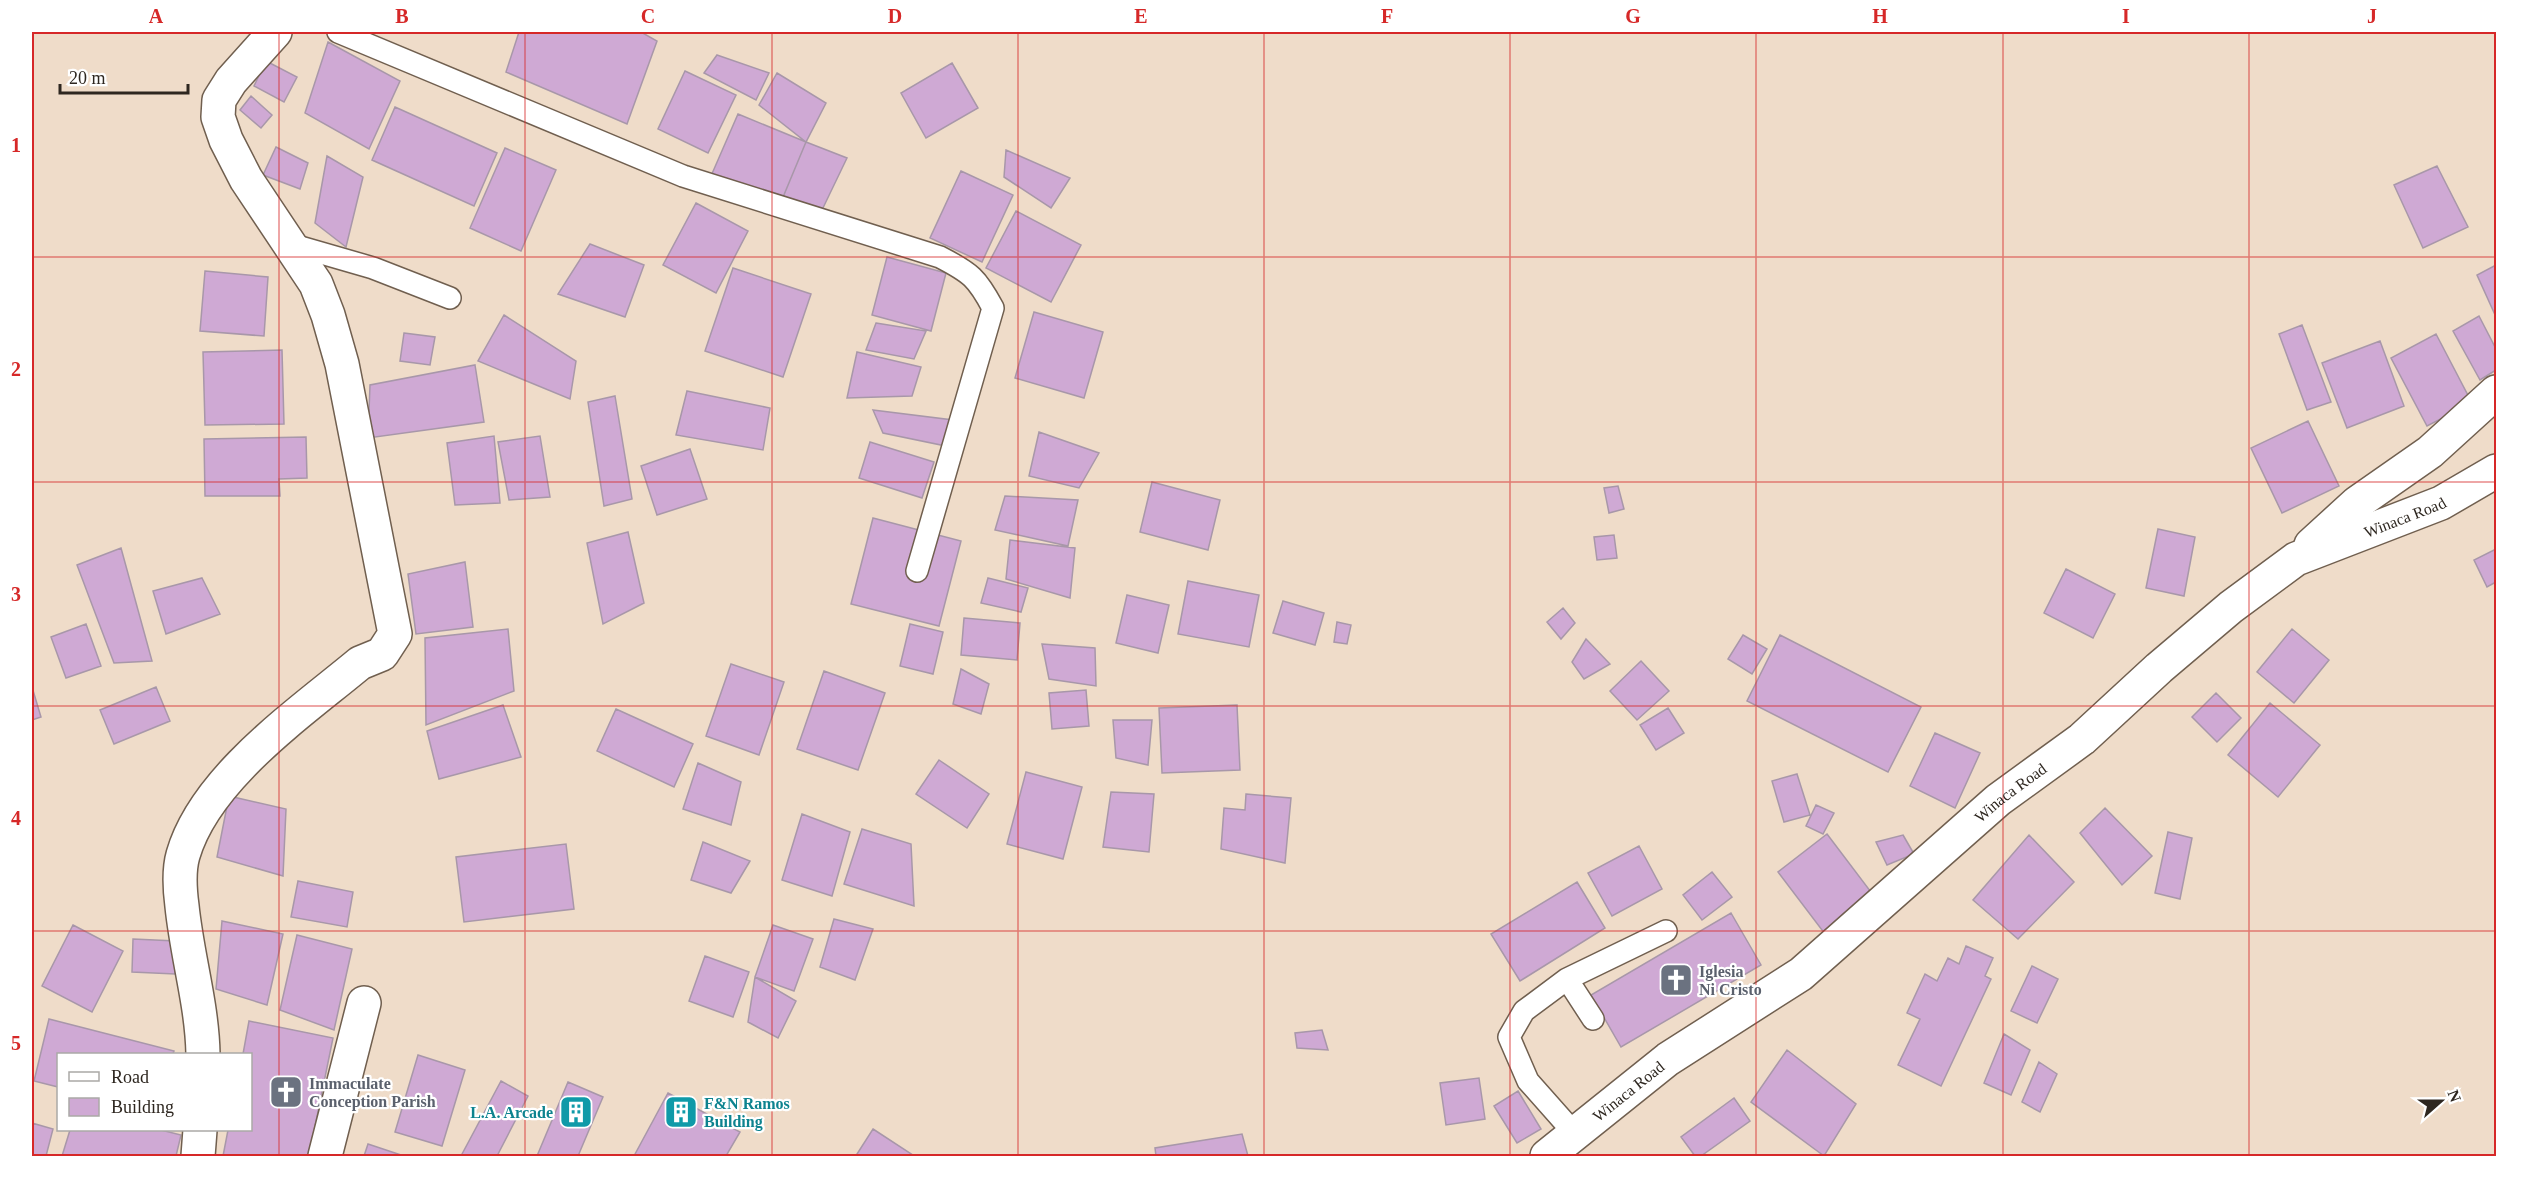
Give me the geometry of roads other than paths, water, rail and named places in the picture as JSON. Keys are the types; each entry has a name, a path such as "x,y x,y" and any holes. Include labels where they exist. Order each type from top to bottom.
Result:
{"street":[{"path":"203,1053 202,1025 190,970 181,903 183,857 195,825 215,793 244,762 360,663 382,654 395,634 342,364 316,284 246,179 226,140 218,117 219,100 231,81 275,32"},
{"path":"2296,559 2357,503 2430,452 2496,392"},
{"name":"Winaca Road","path":"1547,1156 1668,1059 1801,974 1998,800 2082,739 2159,668 2222,615 2296,559 2441,503 2496,471"},
{"path":"325,1156 364,1002"},
{"path":"198,1156 200,1131"}],"lane":[{"path":"338,32 683,176 940,257 964,269 979,282 993,308 917,571"},
{"path":"290,244 373,268 450,298"},
{"path":"1575,1134 1528,1081 1509,1037 1524,1011 1567,979 1666,931"},
{"path":"1567,979 1593,1019"}],"place":[{"name":"Iglesia Ni Cristo","path":"1676,980"},
{"name":"Immaculate Conception Parish","path":"286,1092"},
{"name":"L.A. Arcade","path":"576,1112"},
{"name":"F&N Ramos Building","path":"681,1112"}]}
